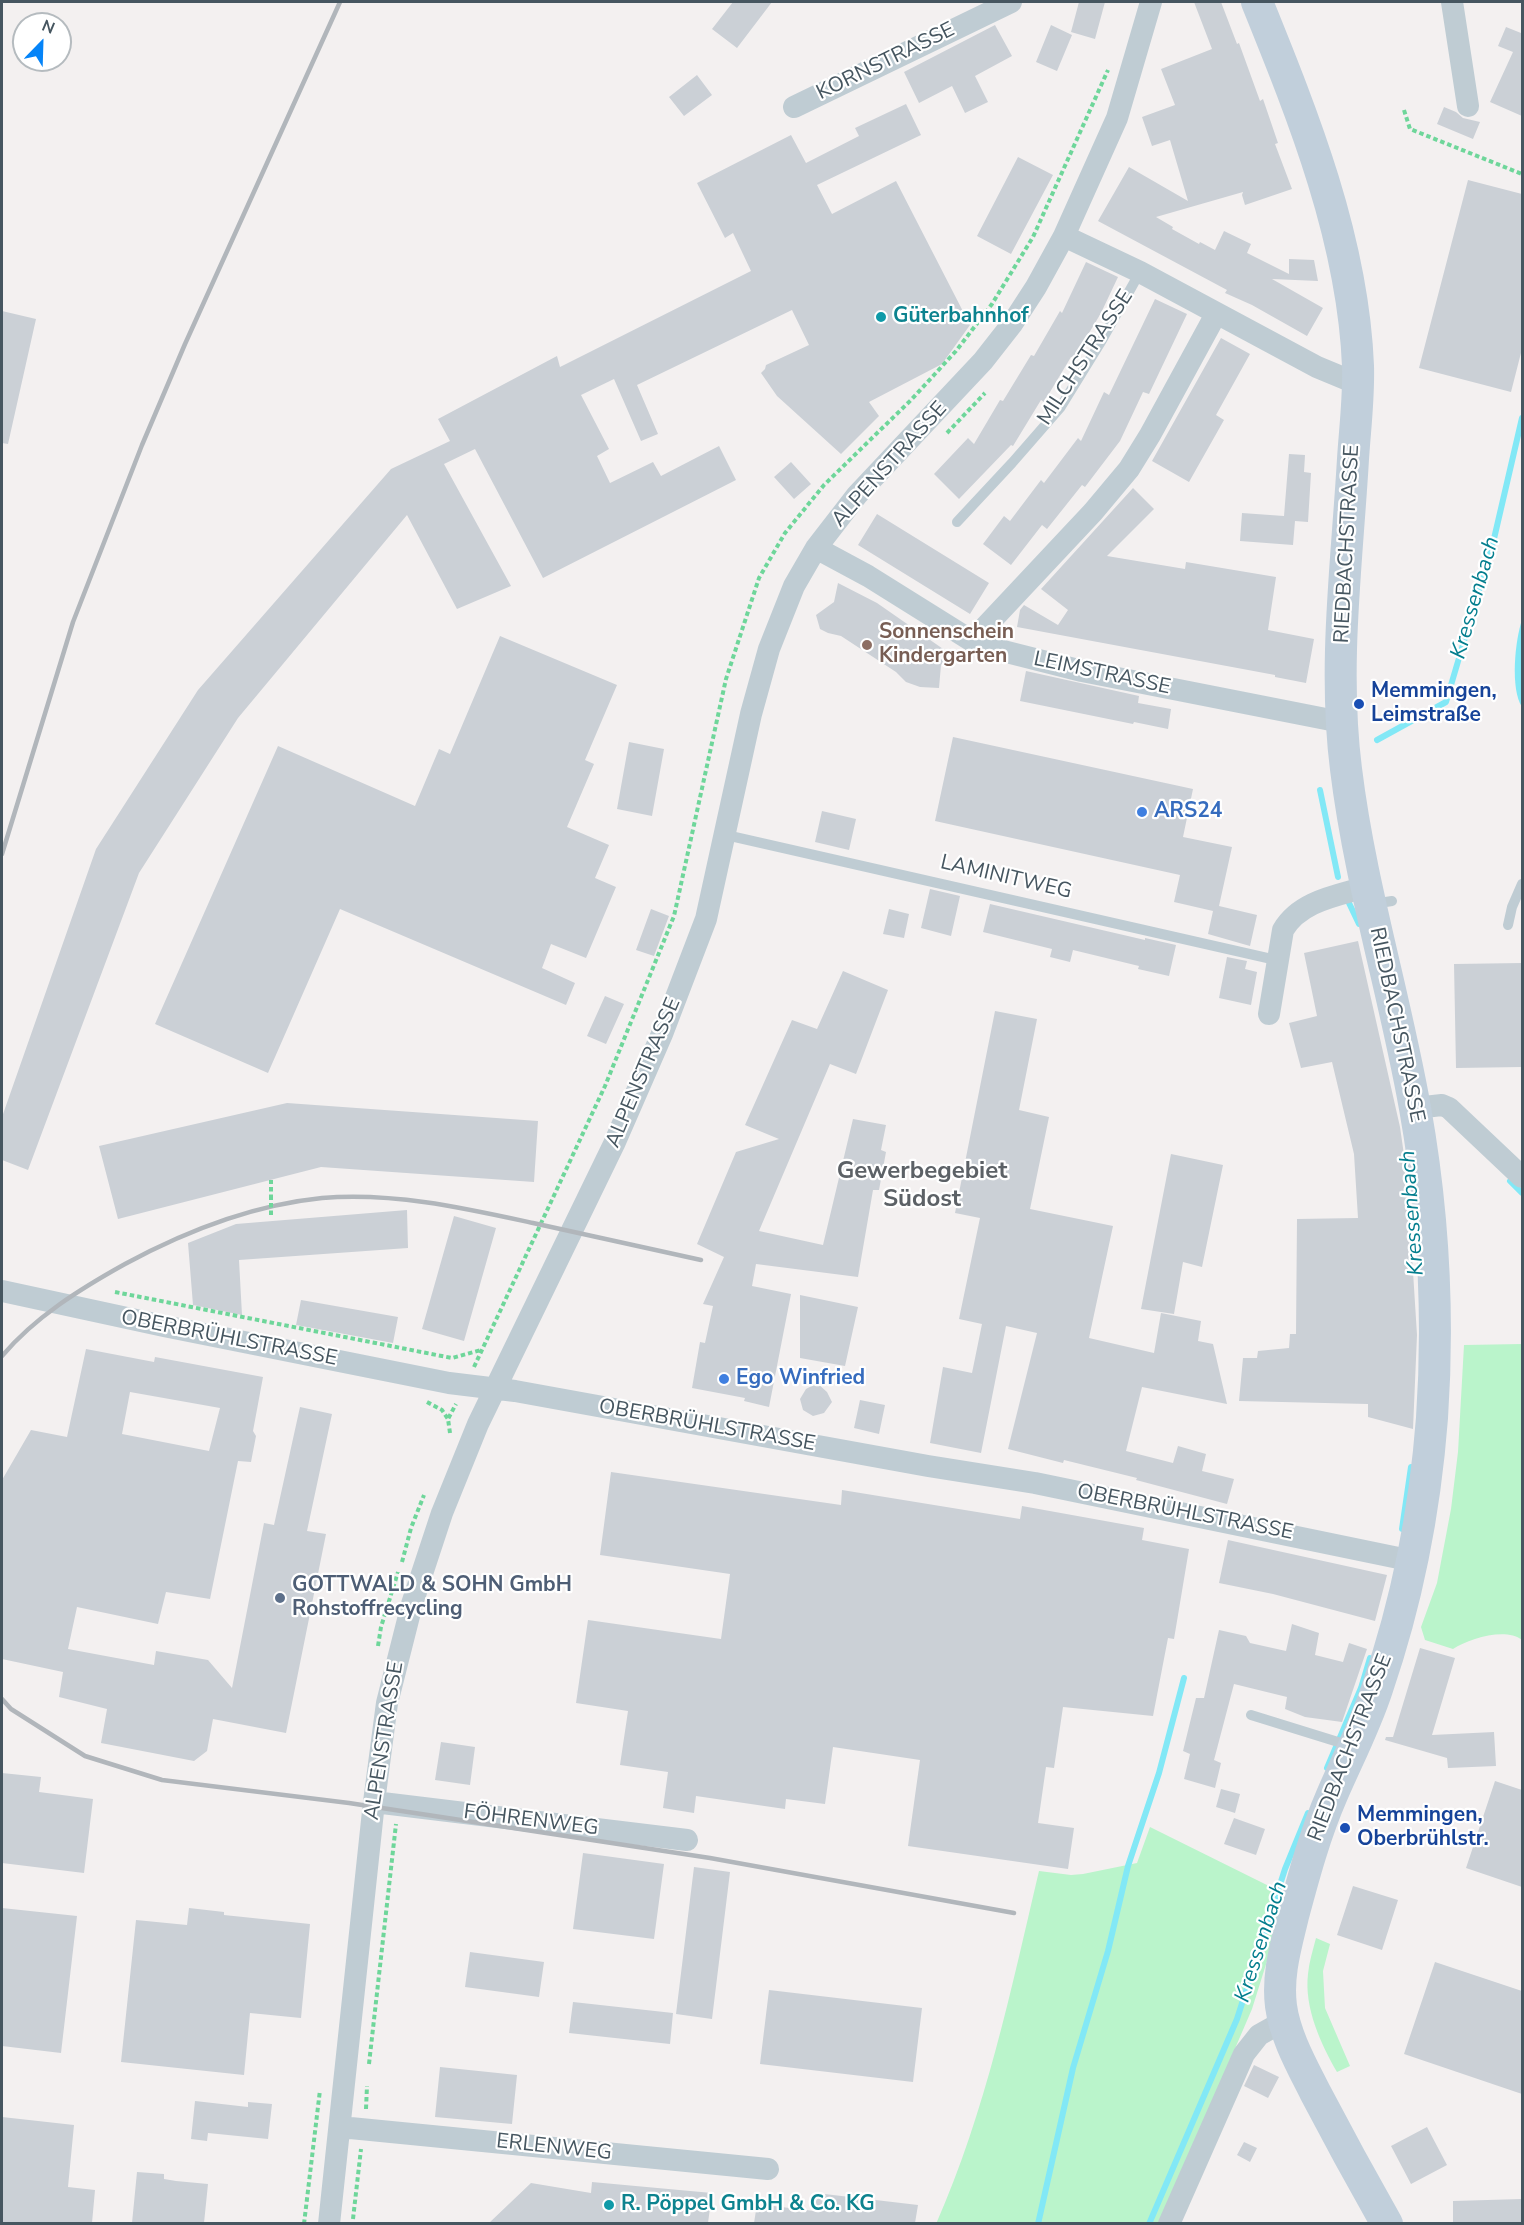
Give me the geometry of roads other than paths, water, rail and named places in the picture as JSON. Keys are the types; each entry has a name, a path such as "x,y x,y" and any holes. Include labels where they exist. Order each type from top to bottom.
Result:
{"street":[{"name":"KORNSTRASSE","path":"794,107 1011,2"},
{"name":"ALPENSTRASSE","path":"329,2223 374,1802 387,1703 412,1604 449,1495 478,1424 614,1144 662,1034 706,919 751,714 769,649 794,586 816,548 857,495 954,395 1012,324 1036,288 1064,236 1116,118 1151,2"},
{"name":"RIEDBACHSTRASSE","path":"1257,2 1303,124 1334,219 1351,294 1358,384 1344,583 1340,684 1341,722 1354,829 1376,897 1431,1184 1432,1420 1413,1560 1405,1596 1377,1690 1342,1743 1330,1797 1315,1838 1282,1961 1280,1994 1284,2021 1304,2069 1387,2223"},
{"path":"1452,2 1468,106"},
{"name":"MILCHSTRASSE","path":"1064,236 1140,272 1317,367 1358,384"},
{"path":"972,641 1093,512 1129,469 1216,314"},
{"name":"LEIMSTRASSE","path":"816,548 868,576 972,641 994,649 1082,671 1341,722"},
{"path":"1269,1014 1276,960 1283,930 1299,910 1318,902 1376,897"},
{"path":"1415,1108 1442,1105 1449,1108 1522,1177"},
{"name":"OBERBRÜHLSTRASSE","path":"2,1291 449,1383 496,1388 1035,1483 1413,1560"},
{"name":"FÖHRENWEG","path":"374,1802 687,1840"},
{"path":"1169,2223 1244,2054 1259,2036 1284,2021"},
{"name":"ERLENWEG","path":"340,2127 768,2169"}],"lane":[{"name":"MILCHSTRASSE","path":"957,522 1060,408 1140,272"},
{"name":"LAMINITWEG","path":"726,835 1276,960"},
{"path":"1508,925 1512,907 1522,884"},
{"path":"1251,1715 1342,1743"}],"water":[{"path":"1522,620 1522,707 1516,689 1515,664"}],"waterway":[{"name":"Kressenbach","path":"1377,740 1446,702 1493,543 1522,418"},
{"name":"Kressenbach","path":"1320,790 1338,877"},
{"name":"Kressenbach","path":"1349,903 1359,924"},
{"path":"1510,1181 1522,1193"},
{"name":"Kressenbach","path":"1402,1529 1411,1467"},
{"name":"Kressenbach","path":"1327,1768 1361,1688 1370,1658"},
{"name":"Kressenbach","path":"1038,2224 1073,2068 1108,1951 1128,1866 1159,1773 1184,1678"},
{"name":"Kressenbach","path":"1149,2224 1237,2019 1285,1869 1308,1813"}],"railway":[{"path":"2,854 73,622 142,445 185,344 340,2"},
{"path":"2,1356 44,1316 91,1283 125,1264 220,1221 296,1201 349,1197 402,1199 507,1217 701,1260"},
{"path":"2,1699 11,1709 85,1756 162,1780 349,1803 710,1858 1014,1913"}],"place":[{"name":"Güterbahnhof","path":"881,317"},
{"name":"Sonnenschein Kindergarten","path":"867,645"},
{"name":"Memmingen, Leimstraße","path":"1359,704"},
{"name":"ARS24","path":"1142,812"},
{"name":"Ego Winfried","path":"724,1379"},
{"name":"GOTTWALD & SOHN GmbH Rohstoffrecycling","path":"280,1598"},
{"name":"Memmingen, Oberbrühlstr.","path":"1345,1828"},
{"name":"R. Pöppel GmbH & Co. KG","path":"609,2205"}],"district":[{"name":"Gewerbegebiet Südost","path":"922,1186"}]}
